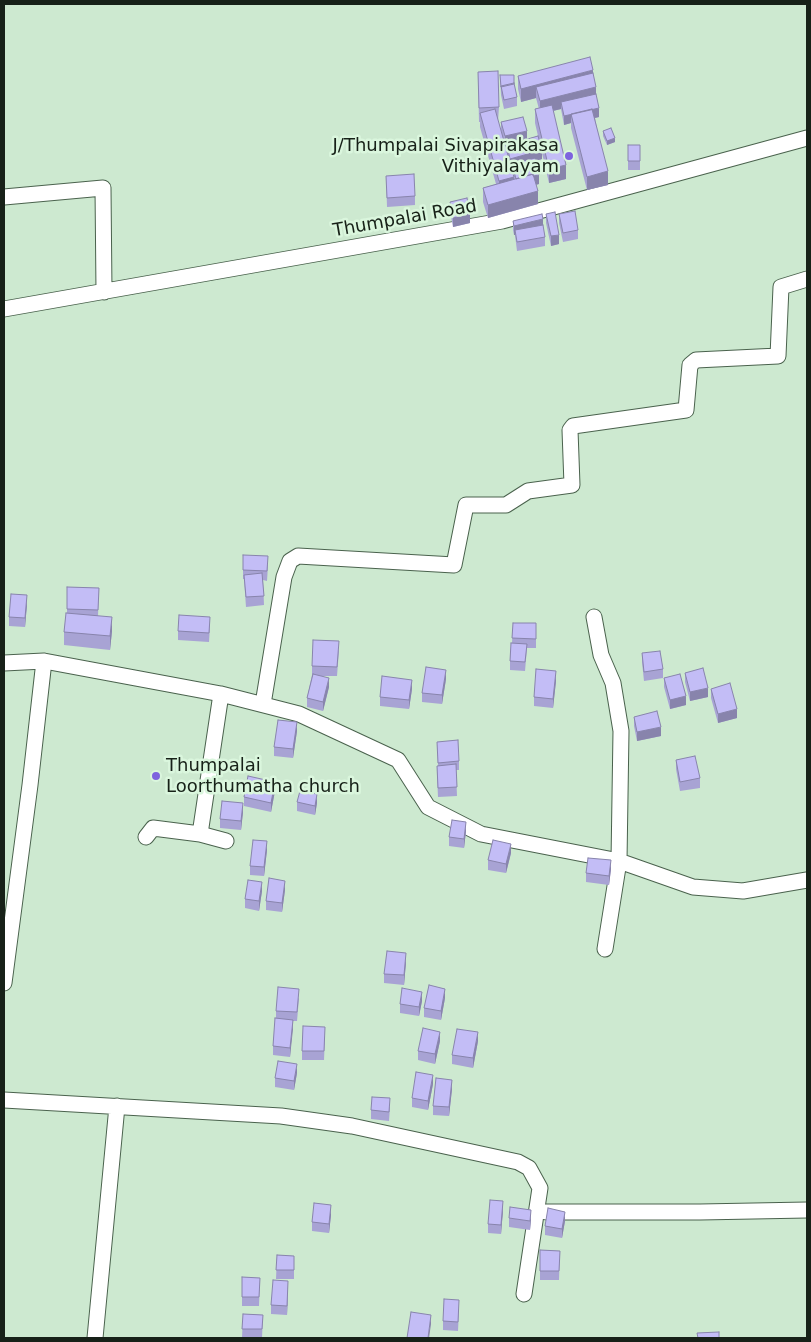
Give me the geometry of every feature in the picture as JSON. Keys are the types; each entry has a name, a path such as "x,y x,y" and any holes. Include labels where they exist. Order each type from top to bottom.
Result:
{"street":[{"name":"Thumpalai Road","path":"4,310 502,221 807,138"},
{"path":"4,197 103,188 104,292"},
{"path":"263,704 284,576 290,561 298,556 454,566 466,505 506,505 528,491 572,485 570,430 573,426 686,410 690,366 696,360 778,356 780,287 807,279"},
{"path":"594,617 602,655 613,683 621,732 619,861 605,949"},
{"path":"4,662 44,661 221,694 299,714 398,760 428,807 481,834 619,861 693,887 743,891 807,880"},
{"path":"4,982 44,661"},
{"path":"200,834 221,694"},
{"path":"146,837 153,828 200,834 226,841"},
{"path":"4,1100 281,1116 343,1125 518,1162 529,1168 540,1188 524,1294"},
{"path":"95,1338 117,1106"},
{"path":"537,1212 807,1210"}],"building":[{"path":"590,57 593,70 521,89 518,76"},
{"path":"498,71 499,107 479,108 478,72"},
{"path":"593,73 596,87 540,101 536,87"},
{"path":"500,75 514,75 514,84 501,87"},
{"path":"514,83 517,97 504,100 501,86"},
{"path":"596,94 599,108 564,116 561,102"},
{"path":"552,105 566,165 549,169 535,109"},
{"path":"495,109 514,177 499,181 480,113"},
{"path":"592,109 608,171 587,177 571,114"},
{"path":"523,117 527,131 505,136 501,122"},
{"path":"611,128 615,138 607,141 603,131"},
{"path":"538,136 542,150 510,159 507,145"},
{"path":"628,145 640,145 640,161 628,161"},
{"path":"535,158 539,175 533,176 533,174 516,179 512,164"},
{"path":"414,174 415,196 387,198 386,176"},
{"path":"533,174 538,191 488,205 483,188"},
{"path":"467,198 470,214 453,218 450,202"},
{"path":"575,211 578,230 563,233 559,214"},
{"path":"555,212 559,235 551,236 546,214"},
{"path":"542,214 543,219 514,226 513,221"},
{"path":"543,225 545,237 517,242 515,230"},
{"path":"243,555 268,556 267,571 243,570"},
{"path":"262,573 264,596 246,597 244,575"},
{"path":"67,587 99,588 98,610 67,609"},
{"path":"11,594 27,595 25,618 9,617"},
{"path":"66,613 112,617 110,636 64,632"},
{"path":"179,615 210,617 209,633 178,631"},
{"path":"513,623 536,623 536,639 512,638"},
{"path":"313,640 339,641 337,667 312,666"},
{"path":"511,643 527,644 525,662 510,661"},
{"path":"660,651 663,669 644,672 642,653"},
{"path":"426,667 446,670 442,695 422,693"},
{"path":"703,668 708,688 690,692 685,673"},
{"path":"536,669 556,671 553,699 534,697"},
{"path":"313,674 329,678 323,702 307,698"},
{"path":"680,674 686,696 670,700 664,678"},
{"path":"382,676 412,680 409,700 380,697"},
{"path":"730,683 737,709 718,714 711,689"},
{"path":"657,711 661,727 637,732 634,717"},
{"path":"278,720 297,722 293,749 274,747"},
{"path":"458,740 459,761 438,763 437,742"},
{"path":"695,756 700,778 680,782 676,760"},
{"path":"456,764 457,787 438,788 437,766"},
{"path":"248,776 275,782 271,803 244,797"},
{"path":"300,791 317,794 315,806 297,802"},
{"path":"222,801 243,803 241,821 220,819"},
{"path":"452,820 466,822 464,839 449,837"},
{"path":"253,840 267,841 264,867 250,866"},
{"path":"493,840 511,844 506,864 488,860"},
{"path":"588,858 611,860 609,876 586,873"},
{"path":"269,878 285,881 282,903 266,901"},
{"path":"248,880 262,882 259,901 245,899"},
{"path":"387,951 406,953 404,975 384,974"},
{"path":"429,985 445,989 441,1011 424,1008"},
{"path":"278,987 299,989 297,1012 276,1011"},
{"path":"402,988 422,992 419,1007 400,1004"},
{"path":"275,1018 293,1020 290,1048 273,1046"},
{"path":"303,1026 325,1027 324,1051 302,1051"},
{"path":"423,1028 440,1032 435,1054 418,1051"},
{"path":"457,1029 478,1032 473,1058 452,1055"},
{"path":"278,1061 297,1064 294,1081 275,1078"},
{"path":"416,1072 433,1075 428,1101 412,1098"},
{"path":"436,1078 452,1080 449,1107 433,1106"},
{"path":"372,1097 390,1098 389,1112 371,1110"},
{"path":"490,1200 503,1201 501,1225 488,1224"},
{"path":"314,1203 331,1205 329,1224 312,1222"},
{"path":"510,1207 531,1210 530,1221 509,1218"},
{"path":"548,1208 565,1212 562,1229 545,1226"},
{"path":"540,1250 560,1251 559,1271 540,1271"},
{"path":"277,1255 294,1256 294,1270 276,1270"},
{"path":"242,1277 260,1278 259,1297 242,1297"},
{"path":"273,1280 288,1281 287,1306 271,1305"},
{"path":"444,1299 459,1300 458,1322 443,1321"},
{"path":"411,1312 431,1315 428,1338 407,1338"},
{"path":"243,1314 263,1315 262,1329 242,1329"},
{"path":"719,1332 719,1338 698,1338 697,1333"}],"place":[{"name":"J/Thumpalai Sivapirakasa Vithiyalayam","path":"569,156"},
{"name":"Thumpalai Loorthumatha church","path":"156,776"}]}
